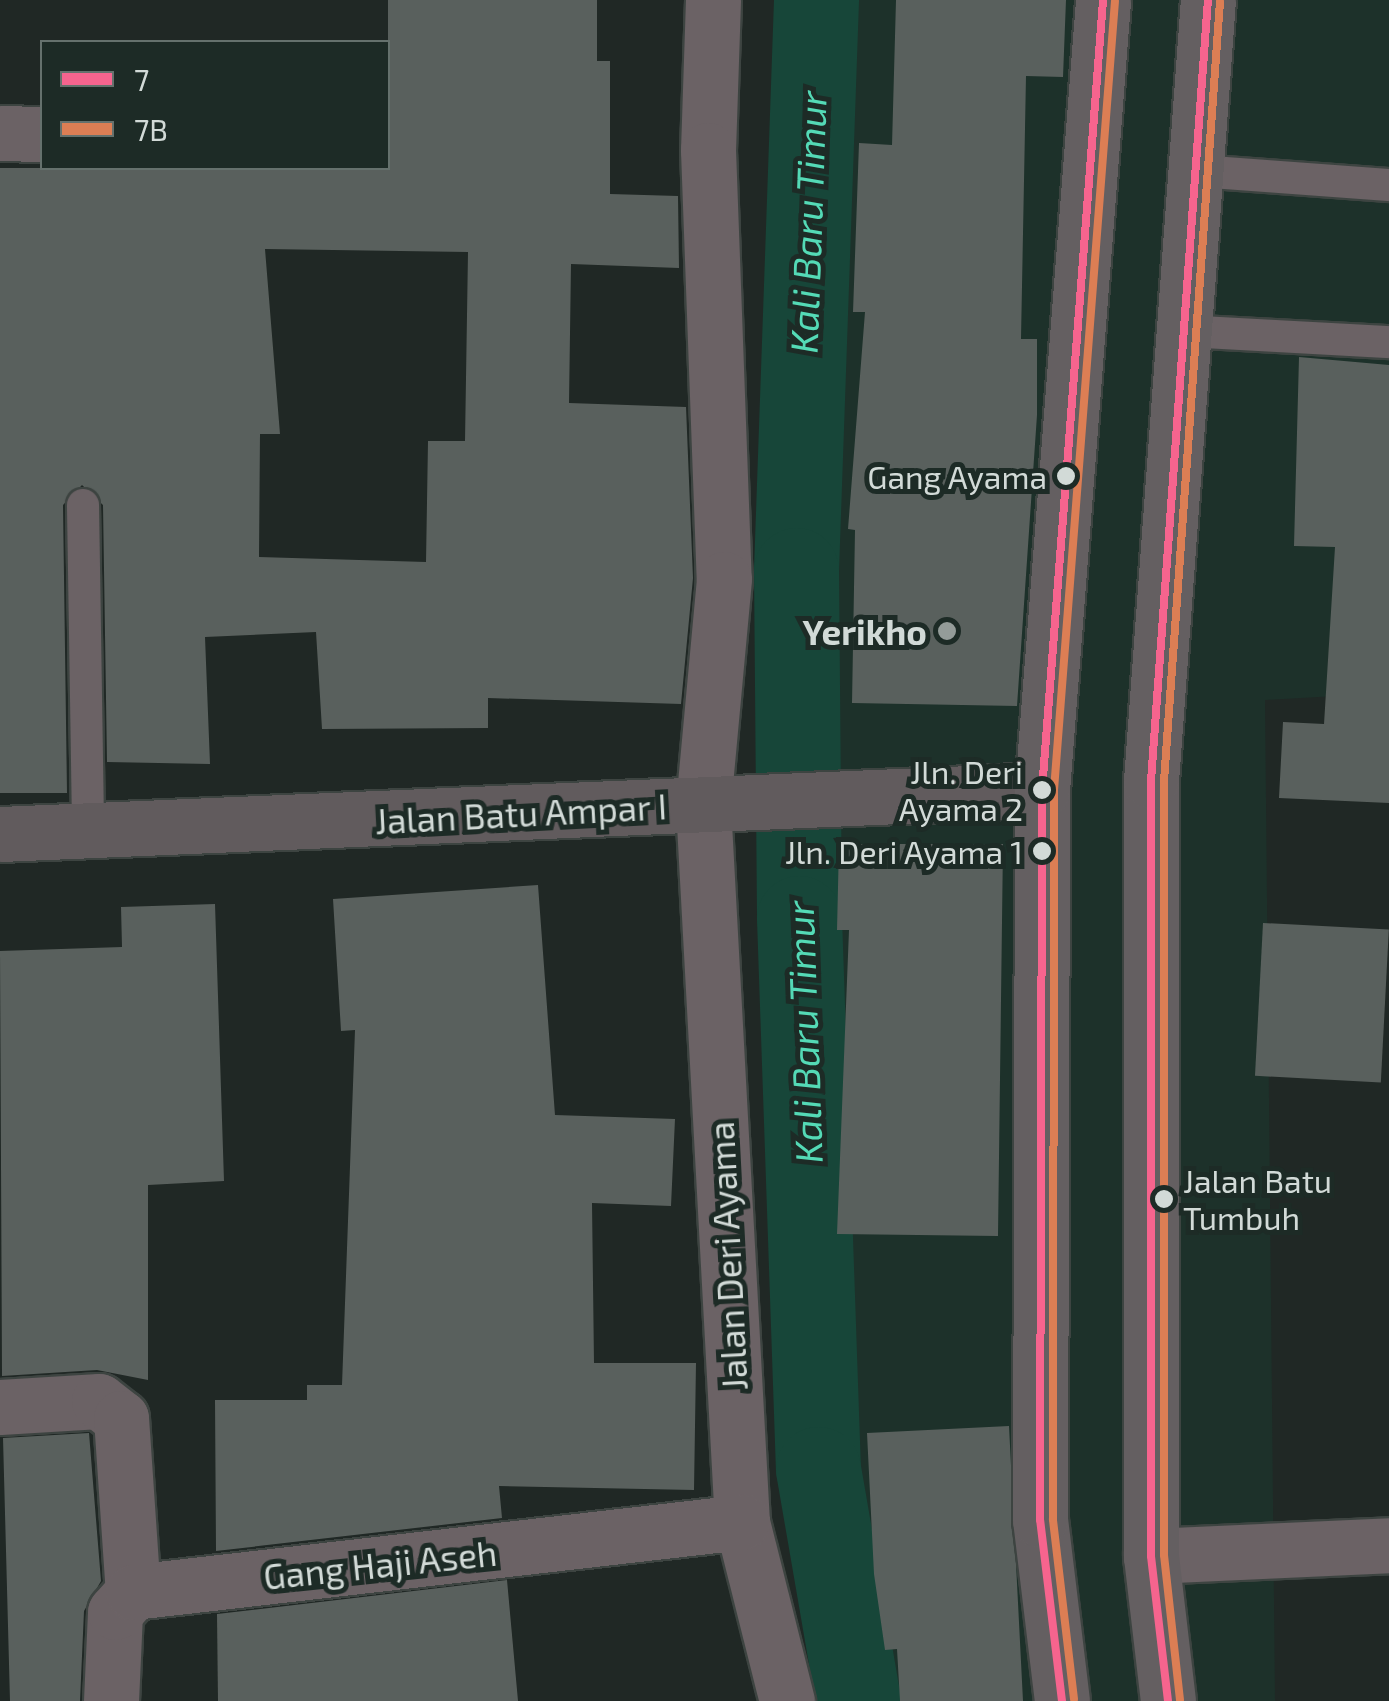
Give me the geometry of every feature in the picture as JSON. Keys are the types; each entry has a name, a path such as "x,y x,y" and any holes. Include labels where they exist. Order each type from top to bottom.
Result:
{"highway":[{"path":"1062,1701 1040,1520 1042,790 1103,0"},
{"path":"1168,1701 1151,1556 1151,780 1208,0"}],"street":[{"name":"Jalan Deri Ayama","path":"713,0 708,150 724,580 713,805 742,1522 787,1701"},
{"path":"0,134 40,134"},
{"name":"Jalan Batu Ampar I","path":"0,834 1042,790"},
{"path":"0,1407 99,1402 121,1418 133,1592 115,1612 111,1701"},
{"name":"Gang Haji Aseh","path":"133,1592 742,1522"},
{"path":"1151,1556 1389,1545"}],"lane":[{"path":"1198,170 1389,184"},
{"path":"1184,331 1389,342"},
{"path":"83,505 88,832"}],"shaded area":[{"path":"783,0 1389,0 1389,693 1265,700 1275,1701 853,1701 761,827"}],"building":[{"path":"388,0 597,0 597,61 610,61 610,194 678,196 679,268 571,264 569,403 686,407 693,578 681,704 488,698 488,728 322,729 316,632 205,637 210,764 107,762 103,505 82,485 63,505 67,793 0,793 0,168 390,170","holes":["265,249 468,252 465,441 428,441 426,562 259,557 260,434 280,434"]},
{"path":"896,0 1066,0 1063,77 1026,76 1021,339 1037,339 1037,415 1017,706 852,703 855,530 848,529 865,312 853,312 859,143 892,145"},
{"path":"1299,357 1389,365 1389,803 1279,798 1283,722 1324,724 1335,547 1294,546"},
{"path":"839,844 1003,844 998,1236 837,1234 849,930 837,930"},
{"path":"538,885 555,1115 675,1119 671,1206 592,1203 594,1363 696,1363 694,1490 499,1486 502,1518 216,1551 215,1400 307,1400 307,1385 342,1385 355,1030 341,1031 333,899"},
{"path":"215,904 224,1181 148,1185 148,1380 97,1370 2,1376 0,951 122,947 121,907"},
{"path":"1263,923 1389,930 1381,1082 1255,1076"},
{"path":"1009,1426 1023,1701 900,1701 897,1649 885,1650 874,1574 867,1433"},
{"path":"89,1433 101,1581 84,1611 80,1701 10,1701 3,1438"},
{"path":"507,1580 518,1701 218,1701 217,1614"}],"waterway":[{"name":"Kali Baru Timur","path":"816,0 796,570 799,918 818,1469 858,1701"}],"transit line":[{"name":"7","path":"1062,1701 1040,1520 1042,790 1103,0"},
{"name":"7","path":"1168,1701 1151,1556 1151,781 1208,0"},
{"name":"7B","path":"1074,1699 1053,1519 1054,790 1115,1"},
{"name":"7B","path":"1180,1700 1164,1555 1164,781 1220,1"}],"place":[{"name":"Gang Ayama","path":"1066,476"},
{"name":"Yerikho","path":"947,631"},
{"name":"Jln. Deri Ayama 2","path":"1042,790"},
{"name":"Jln. Deri Ayama 1","path":"1042,851"},
{"name":"Jalan Batu Tumbuh","path":"1164,1199"}]}
